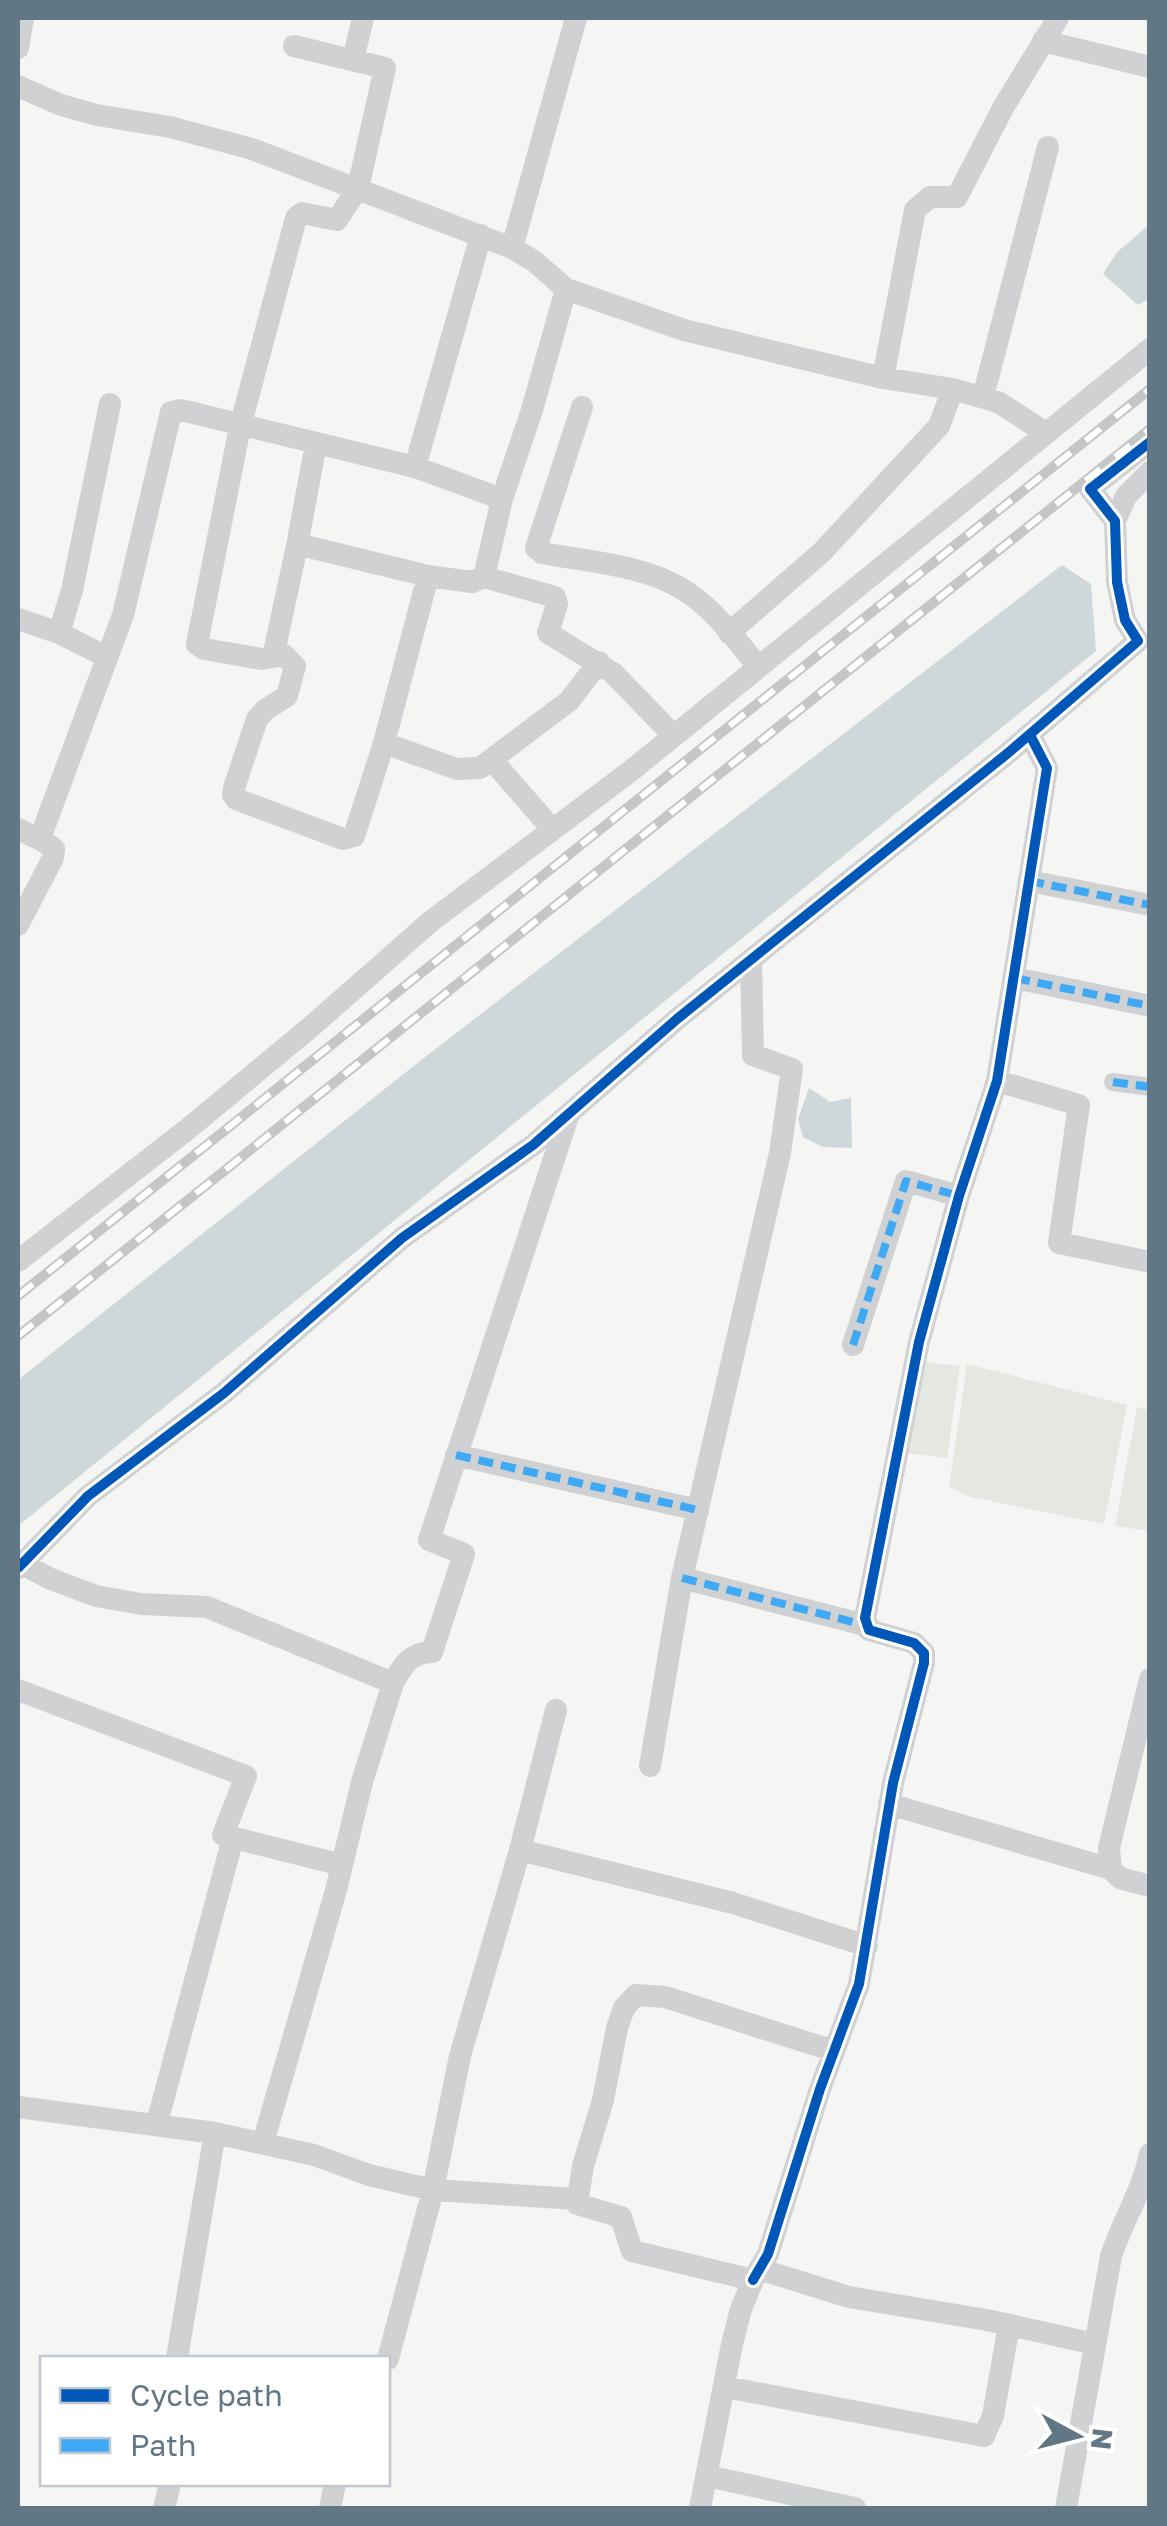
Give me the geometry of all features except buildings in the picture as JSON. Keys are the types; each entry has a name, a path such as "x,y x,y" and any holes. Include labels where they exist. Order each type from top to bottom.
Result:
{"street":[{"path":"18,48 23,18"},
{"path":"353,60 362,18"},
{"path":"512,248 576,18"},
{"path":"883,378 915,210 930,197 957,197 1004,106 1058,18"},
{"path":"1044,41 1150,67"},
{"path":"294,46 385,68 358,188 337,220 302,213 296,218 240,427 196,644 204,649 262,659 290,658 295,673 287,696 264,710 258,719 234,788 236,799 349,839 357,828 384,744 428,576"},
{"path":"18,86 60,105 97,115 211,136 358,188 512,248 566,289 684,330 883,378 953,388 998,402 1046,433"},
{"path":"982,397 1048,146"},
{"path":"415,468 481,236"},
{"path":"484,576 502,499 566,289"},
{"path":"18,1261 313,1026 430,922 759,667 1150,349"},
{"path":"729,632 822,552 926,440 947,410 953,388"},
{"path":"59,633 76,573 110,404"},
{"path":"582,407 536,548 662,578 687,592 759,667"},
{"path":"44,841 43,828 133,581 171,412 181,410 415,468 502,499"},
{"path":"1115,521 1090,489 1150,442"},
{"path":"273,657 316,444"},
{"path":"393,1683 206,1608 140,1604 96,1596 20,1566 88,1496 224,1393 402,1238 533,1145 677,1019 1144,643 1126,620 1118,582 1115,521 1126,496 1150,472"},
{"path":"298,540 305,547 428,576 472,582 484,576 555,597 557,604 548,633 599,662 673,735"},
{"path":"18,619 59,633 107,657"},
{"path":"384,744 457,770 480,768 570,701 599,662"},
{"path":"865,1625 919,1342 996,1081 1047,768 1030,734"},
{"path":"492,760 552,829"},
{"path":"18,829 54,849 18,924"},
{"path":"1029,881 1150,905"},
{"path":"650,1766 682,1578 780,1153 792,1068 752,1055 751,959"},
{"path":"1015,978 1150,1006"},
{"path":"996,1081 1078,1105 1059,1243 1150,1262"},
{"path":"1113,1082 1150,1087"},
{"path":"262,2143 393,1683 402,1666 420,1652 432,1652 464,1554 430,1540 568,1116"},
{"path":"853,1345 906,1181 959,1196"},
{"path":"456,1454 698,1510"},
{"path":"682,1578 865,1625 877,1634 914,1643 924,1654 877,1868 867,1946 845,2027 768,2254 741,2309 700,2508"},
{"path":"1111,1869 1109,1848 1150,1679"},
{"path":"18,1690 246,1776 223,1835 342,1865"},
{"path":"389,2356 433,2190 460,2056 556,1710"},
{"path":"890,1804 1111,1869 1120,1878 1150,1886"},
{"path":"157,2123 234,1838"},
{"path":"520,1850 734,1903 867,1946"},
{"path":"834,2051 666,1997 636,1995 624,2008 617,2028 577,2204 621,2217 632,2251 1095,2344"},
{"path":"18,2107 215,2132 314,2154 368,2176 433,2190 577,2199"},
{"path":"177,2356 215,2132"},
{"path":"1066,2508 1111,2256 1150,2154"},
{"path":"725,2387 984,2436 993,2416 1009,2325"},
{"path":"708,2476 855,2508"}],"shaded area":[{"path":"1149,225 1149,299 1138,305 1103,274 1117,252"},
{"path":"1062,565 1091,584 1096,651 18,1526 18,1380 420,1061"},
{"path":"809,1088 830,1102 851,1098 852,1148 823,1147 803,1137 798,1119"},
{"path":"923,1362 960,1366 947,1458 907,1453"},
{"path":"967,1364 1127,1405 1104,1524 971,1497 949,1487"},
{"path":"1137,1407 1149,1410 1149,1531 1115,1526"}],"railway":[{"path":"18,1296 1150,389"},
{"path":"18,1336 1150,429"}],"marked path":[{"path":"1029,881 1150,905"},
{"path":"1015,978 1150,1006"},
{"path":"1113,1082 1150,1087"},
{"path":"853,1345 906,1181 959,1196"},
{"path":"456,1455 698,1510"},
{"path":"682,1578 865,1625"}],"cycle path":[{"path":"18,1568 88,1496 224,1393 402,1238 533,1145 677,1019 1008,753 1138,641 1125,620 1117,582 1115,521 1090,489 1150,442"},
{"path":"753,2280 768,2254 820,2089 859,1984 893,1783 924,1663 924,1653 914,1643 869,1630 865,1618 919,1342 959,1196 997,1081 1047,768 1030,735"}]}
